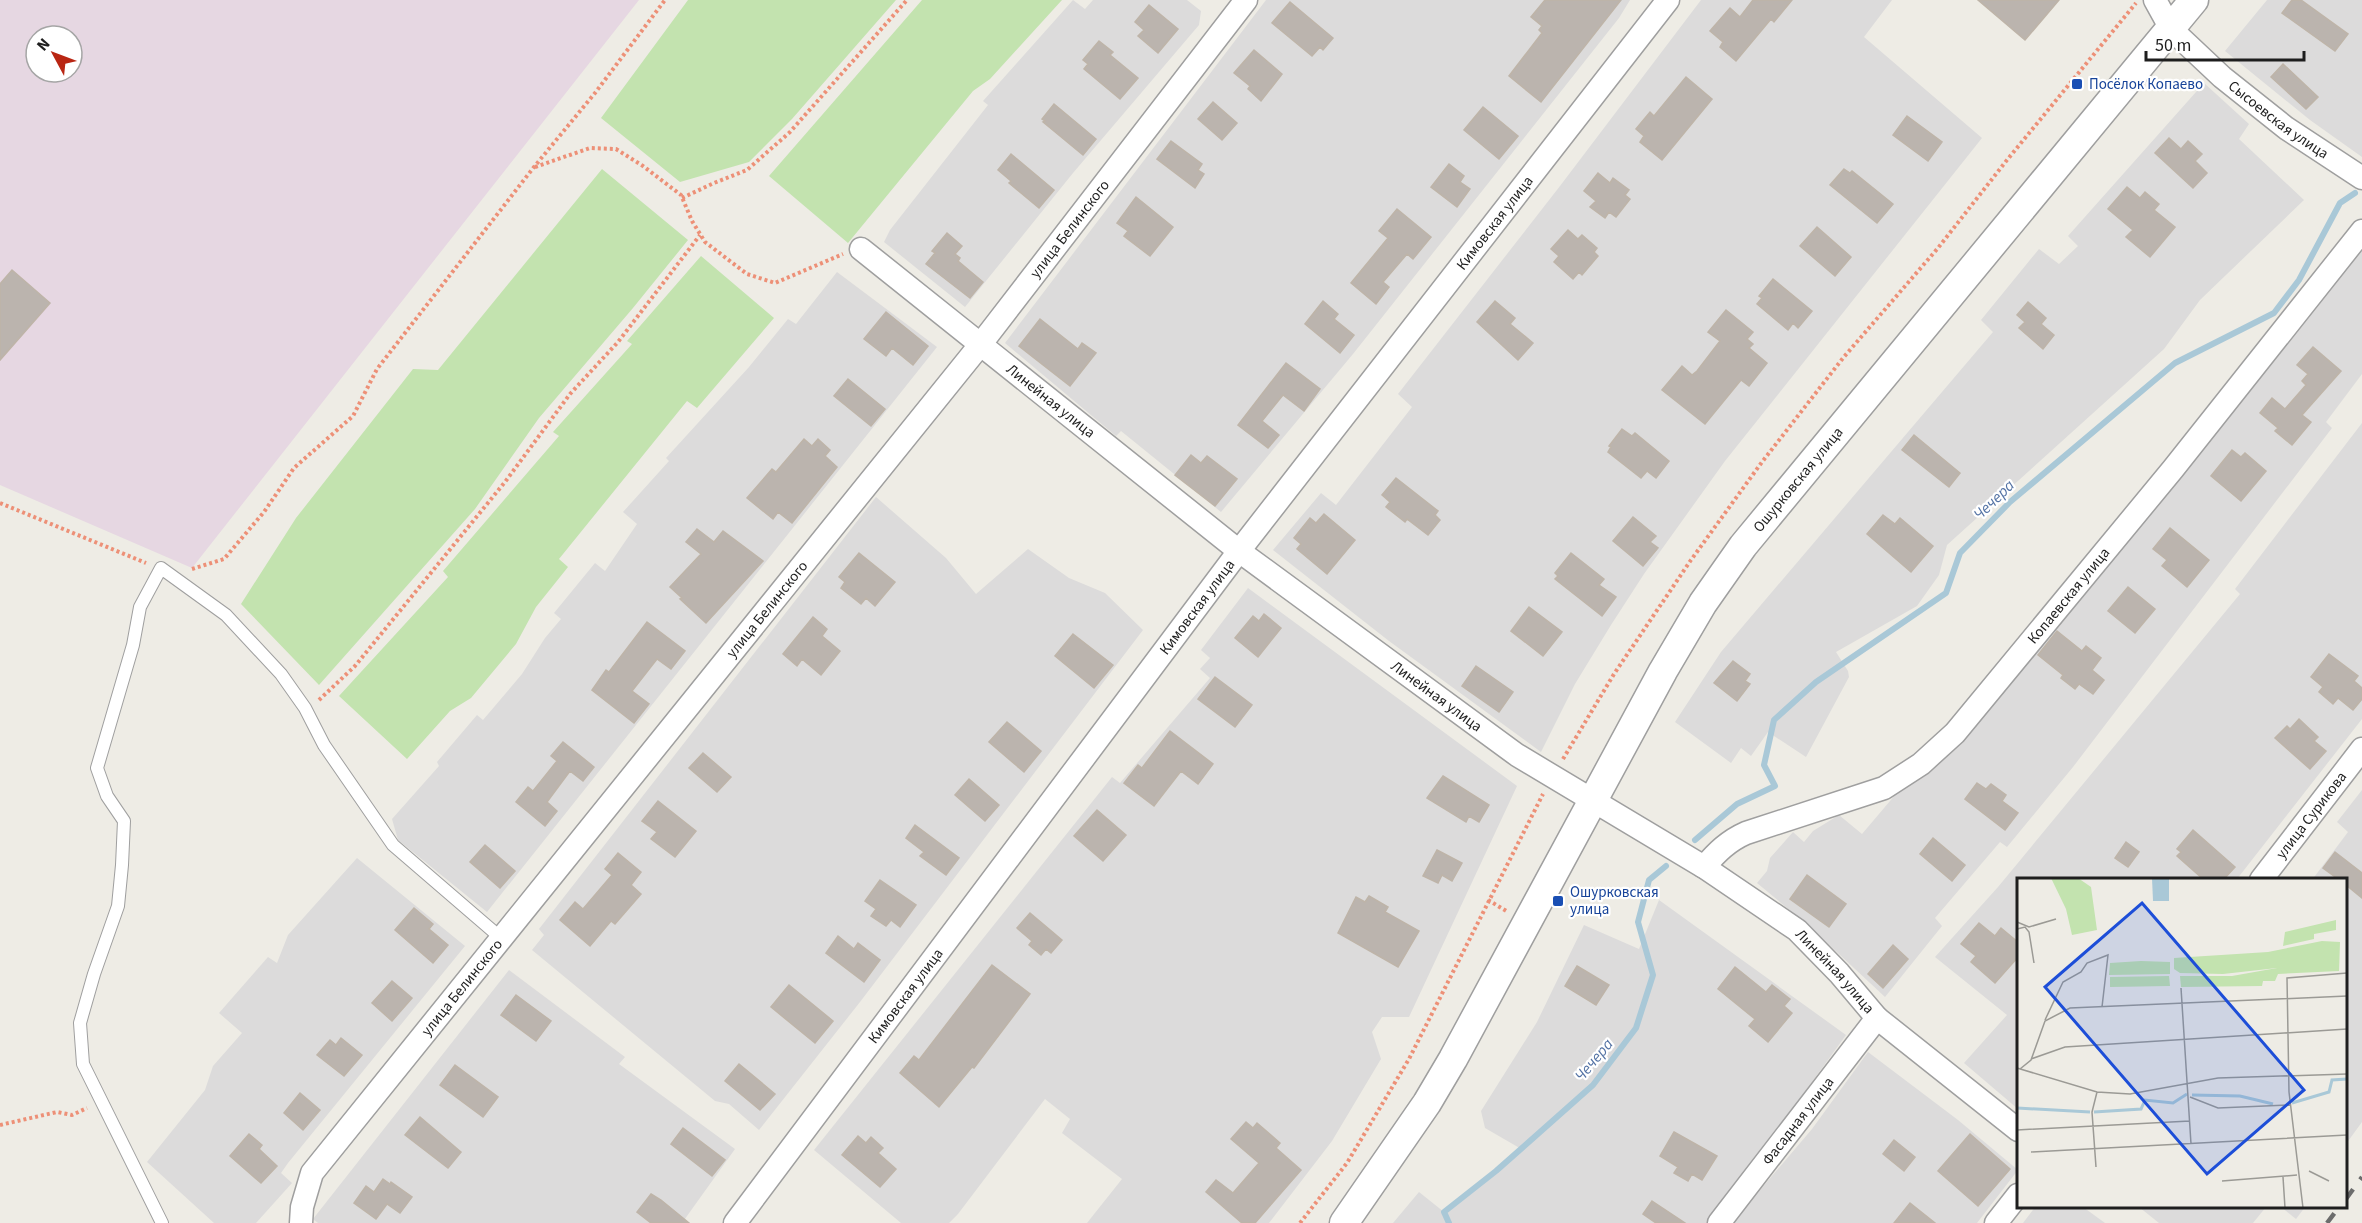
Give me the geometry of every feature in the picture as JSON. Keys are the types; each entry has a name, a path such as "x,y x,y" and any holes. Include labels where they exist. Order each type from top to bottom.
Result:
{"street":[{"name":"улица Белинского","path":"301,1223 302,1207 312,1173 980,345 1246,0"},
{"name":"Кимовская улица","path":"735,1223 1239,551 1668,0"},
{"name":"Сысоевская улица","path":"2155,0 2171,29 2222,77 2286,128 2362,178"},
{"name":"Ошурковская улица","path":"1344,1223 1438,1086 1663,672 1703,603 1743,546 2194,0"},
{"name":"Копаевская улица","path":"1704,867 1730,840 1884,788 1921,764 1955,733 2173,469 2362,231"},
{"name":"Линейная улица","path":"861,249 1239,551 1517,755 1704,867 1797,930 1839,973 1877,1018 2017,1128"},
{"name":"улица Сурикова","path":"2262,878 2362,749"},
{"name":"Фасадная улица","path":"1719,1223 1877,1018"},
{"path":"1996,1223 2017,1197"}],"lane":[{"path":"162,1223 83,1064 80,1023 94,974 118,906 123,822 107,796 97,768 133,645 140,607 161,568 225,615 281,674 305,708 324,745 393,845 501,938"}],"path":[{"path":"0,503 161,568 195,569 224,559 264,512 294,468 352,416 377,369 534,167 595,93 665,0"},
{"path":"682,198 747,170 782,140 907,0"},
{"path":"534,167 590,148 616,149 643,166 682,198 705,242 747,274 775,283 861,249"},
{"path":"305,708 319,700 355,666 505,482 570,394 618,342 700,235"},
{"path":"0,1125 57,1112 72,1114 102,1103"}],"shaded area":[{"path":"0,0 639,0 192,568 0,485"},
{"path":"1073,0 1085,9 1093,0 1187,0 1201,11 1199,25 1073,173 965,307 884,242 890,230 988,105 983,101"},
{"path":"1266,0 1630,0 1619,18 1353,354 1221,512 1121,431 1116,436 1005,343"},
{"path":"1701,0 1892,0 1864,37 1982,138 1725,461 1644,574 1611,625 1575,684 1541,752 1389,641 1273,550 1321,493 1336,505 1412,407 1398,394"},
{"path":"2267,0 2362,0 2362,157 2310,120 2225,51"},
{"path":"2204,83 2249,124 2239,139 2304,200 2200,300 2164,349 1947,545 1939,575 1917,606 1836,652 1848,671 1849,677 1806,757 1768,732 1751,756 1741,748 1731,763 1675,722 1721,652 1993,332 1981,320 2039,249 2059,264 2078,246 2068,236"},
{"path":"2362,245 2362,374 2326,422 2332,428 2073,767 2007,847 2000,842 1935,918 1942,926 1885,997 1810,927 1757,883 1767,871 1770,858 1793,832 1804,842 1813,831 1839,815 1862,834 1901,788 1929,773 1958,742"},
{"path":"837,272 937,347 487,912 398,840 392,819 439,766 437,762 477,715 483,720 522,674 545,638 561,619 554,613 595,563 605,571 637,524 623,512 669,461 666,458 749,367 788,319 796,324"},
{"path":"2362,423 2362,719 2238,878 2017,878 2017,1108 1964,1063 2007,1015 1935,957 1998,887 2240,594 2235,589"},
{"path":"876,497 946,558 976,594 1028,549 1069,578 1105,593 1143,630 860,1002 759,1130 729,1104 715,1101 532,950 544,935 539,929"},
{"path":"1248,588 1517,786 1409,1017 1382,1017 1372,1032 1381,1059 1332,1141 1269,1223 1087,1223 1122,1179 1062,1133 1070,1119 1045,1099 949,1223 901,1223 814,1150 1112,777 1120,783 1210,678 1200,669 1210,658 1201,650"},
{"path":"2362,790 2362,1122 2347,1143 2347,878 2314,878 2348,832 2337,822"},
{"path":"357,858 465,946 288,1163 281,1173 292,1183 256,1223 214,1223 147,1162 205,1090 213,1066 242,1033 219,1013 268,957 277,963 288,935"},
{"path":"1659,900 1846,1035 1710,1223 1393,1223 1419,1192 1444,1212 1523,1150 1485,1128 1481,1111 1537,1022 1584,925 1639,949"},
{"path":"509,970 625,1057 619,1064 735,1149 682,1223 318,1223 313,1219"},
{"path":"1868,1052 1958,1120 2017,1171 1977,1223 1732,1223 1812,1129"},
{"path":"2034,1208 2084,1208 2105,1223 2023,1223"},
{"path":"2140,1208 2265,1208 2253,1223 2159,1223"},
{"path":"2282,1208 2304,1208 2296,1219"}],"green space":[{"path":"688,0 896,0 792,119 749,162 680,182 601,118"},
{"path":"922,0 1062,0 990,79 973,91 848,243 769,176"},
{"path":"602,169 688,240 539,418 475,509 319,685 241,604 296,518 413,369 438,370"},
{"path":"701,256 774,318 697,408 687,401 559,559 568,567 536,607 516,644 471,698 450,711 407,759 339,696 448,577 443,571 559,436 553,432 632,344 627,341"}],"building":[{"path":"1545,0 1621,0 1541,102 1509,76 1542,33 1539,30 1542,26 1531,17"},
{"path":"1753,0 1792,0 1774,22 1771,19 1736,61 1720,47 1723,42 1710,31 1730,8 1740,17"},
{"path":"1978,0 2059,0 2025,40"},
{"path":"2292,0 2301,0 2348,34 2335,51 2282,13"},
{"path":"1290,2 1333,38 1323,50 1320,47 1312,56 1272,23"},
{"path":"1149,5 1178,29 1158,53 1138,36 1144,30 1135,22"},
{"path":"1099,41 1113,52 1110,55 1138,78 1120,99 1084,69 1088,64 1083,60"},
{"path":"1254,50 1282,74 1261,101 1248,89 1250,86 1234,73"},
{"path":"2283,64 2318,97 2306,109 2271,77"},
{"path":"1686,77 1712,99 1662,160 1640,142 1644,136 1636,129 1650,112 1654,116"},
{"path":"1213,102 1237,123 1222,140 1198,119"},
{"path":"1054,104 1096,139 1083,155 1043,122 1045,121 1042,119"},
{"path":"1483,107 1518,136 1499,159 1464,130"},
{"path":"1907,116 1942,142 1928,161 1893,135"},
{"path":"2169,138 2181,149 2188,141 2202,154 2195,161 2207,173 2193,188 2155,153"},
{"path":"1171,141 1202,164 1198,170 1204,174 1195,188 1157,159"},
{"path":"1011,154 1054,190 1039,208 1009,183 1011,181 998,170"},
{"path":"1449,164 1464,176 1460,182 1470,189 1457,207 1431,187"},
{"path":"1844,169 1850,173 1852,171 1893,204 1877,223 1830,185"},
{"path":"1598,173 1610,183 1613,178 1629,190 1625,195 1630,199 1616,217 1609,212 1605,218 1590,207 1596,201 1584,191"},
{"path":"2127,187 2140,198 2145,192 2159,204 2154,210 2175,227 2150,257 2126,237 2133,230 2108,209"},
{"path":"1136,197 1173,227 1150,256 1124,236 1128,231 1117,223"},
{"path":"1397,209 1431,237 1413,259 1407,254 1383,282 1389,287 1376,304 1351,283 1388,238 1379,231"},
{"path":"1817,227 1851,257 1835,276 1800,246"},
{"path":"1568,230 1578,239 1582,235 1597,248 1594,252 1598,256 1582,275 1579,272 1573,279 1554,262 1559,256 1551,249"},
{"path":"947,233 962,246 955,254 960,258 958,261 983,282 970,298 926,264 935,253 932,251"},
{"path":"12,270 50,303 0,360 0,284"},
{"path":"1773,279 1812,311 1798,328 1793,323 1788,330 1757,304 1762,298 1759,296"},
{"path":"1323,301 1338,314 1334,319 1354,335 1340,353 1305,324"},
{"path":"1495,301 1515,318 1510,324 1533,343 1518,360 1477,322"},
{"path":"2028,302 2046,318 2041,324 2054,335 2043,349 2019,328 2025,322 2017,315"},
{"path":"1726,310 1753,332 1747,339 1753,344 1749,348 1767,363 1749,386 1741,380 1705,424 1662,390 1682,366 1692,375 1697,371 1720,341 1708,332"},
{"path":"886,312 928,346 913,365 892,348 886,356 864,339"},
{"path":"1040,319 1078,349 1082,343 1096,353 1070,386 1019,346"},
{"path":"2313,347 2341,371 2302,415 2311,422 2292,445 2275,431 2278,428 2260,413 2272,398 2285,409 2306,385 2302,381 2308,374 2297,365"},
{"path":"1286,363 1320,389 1304,411 1283,395 1262,421 1279,435 1268,448 1238,425"},
{"path":"848,379 885,409 871,426 834,396"},
{"path":"1622,429 1632,436 1635,433 1669,461 1656,478 1647,471 1641,478 1608,452 1611,447 1609,446"},
{"path":"1914,435 1960,473 1949,487 1902,450"},
{"path":"804,439 812,446 818,439 830,450 825,456 837,467 792,523 778,512 773,519 747,498 772,469 776,472"},
{"path":"2232,450 2241,457 2245,453 2266,471 2241,501 2211,476"},
{"path":"1191,455 1201,463 1207,456 1237,479 1215,506 1175,475"},
{"path":"1396,478 1438,511 1435,515 1440,520 1428,535 1407,519 1405,522 1386,507 1390,502 1382,495"},
{"path":"1324,514 1355,540 1327,574 1297,549 1301,544 1294,538 1310,518 1316,523"},
{"path":"1883,515 1895,524 1900,518 1933,546 1911,572 1867,534"},
{"path":"1633,517 1656,536 1650,542 1658,548 1643,566 1613,541"},
{"path":"2170,528 2209,560 2187,587 2162,566 2167,560 2153,549"},
{"path":"697,529 714,542 723,531 763,561 706,623 670,587 701,554 686,542"},
{"path":"859,553 895,582 875,606 866,598 861,604 841,588 845,582 839,577"},
{"path":"1571,553 1604,579 1599,585 1616,597 1602,616 1555,579 1558,576 1555,573"},
{"path":"2128,587 2155,609 2135,633 2108,611"},
{"path":"1529,607 1562,632 1543,656 1511,631"},
{"path":"1264,614 1281,628 1258,657 1235,638 1253,616 1259,621"},
{"path":"813,617 827,629 822,636 840,651 821,675 802,659 797,666 783,654"},
{"path":"647,622 685,651 671,669 657,659 632,691 649,704 634,723 592,690 606,670 609,672"},
{"path":"2057,631 2082,651 2086,646 2101,658 2092,670 2104,680 2093,694 2079,684 2075,689 2061,678 2063,675 2038,655"},
{"path":"1073,634 1113,665 1094,688 1055,656"},
{"path":"2329,654 2358,676 2354,681 2362,688 2362,699 2353,710 2338,698 2333,704 2319,692 2323,687 2311,677"},
{"path":"1733,661 1750,674 1745,681 1750,684 1737,701 1714,683"},
{"path":"1476,666 1513,692 1499,712 1462,686"},
{"path":"1215,677 1252,705 1235,727 1198,699"},
{"path":"2299,719 2318,737 2314,741 2326,751 2310,769 2275,738 2287,726 2290,729"},
{"path":"1007,722 1041,751 1024,772 989,742"},
{"path":"1170,731 1213,764 1198,784 1181,771 1154,806 1124,783 1138,765 1142,768"},
{"path":"563,742 594,767 583,781 570,771 547,802 557,811 545,826 516,802 528,787 533,791 557,761 551,756"},
{"path":"703,753 731,777 717,792 689,768"},
{"path":"1443,776 1489,805 1479,822 1469,816 1466,822 1427,798"},
{"path":"969,779 999,805 985,821 955,795"},
{"path":"1977,783 1986,789 1991,784 2006,795 2002,801 2018,813 2005,830 1965,799"},
{"path":"658,801 696,831 675,857 651,839 657,832 642,821"},
{"path":"1097,810 1126,835 1103,861 1074,836"},
{"path":"915,825 959,858 946,875 920,856 924,852 906,838"},
{"path":"2193,830 2235,867 2225,878 2202,878 2177,856 2181,852 2177,849"},
{"path":"1933,838 1965,865 1952,881 1920,854"},
{"path":"2126,842 2139,852 2128,867 2115,858"},
{"path":"485,845 515,871 500,888 470,862"},
{"path":"1437,850 1462,863 1452,881 1442,875 1438,883 1423,876"},
{"path":"2335,852 2362,873 2362,898 2347,886 2347,878 2337,878 2323,868"},
{"path":"618,853 641,872 631,885 641,894 615,924 611,921 590,946 560,920 575,902 583,909 612,875 605,869"},
{"path":"1807,875 1846,904 1829,927 1790,899"},
{"path":"880,880 916,905 900,927 891,920 886,926 871,916 876,909 865,901"},
{"path":"1369,896 1388,907 1385,912 1419,931 1398,967 1338,933 1356,897 1365,902"},
{"path":"414,908 433,924 429,929 448,945 433,963 395,930"},
{"path":"1030,913 1062,940 1051,953 1046,949 1041,955 1029,945 1032,941 1017,928"},
{"path":"1979,923 1995,936 2001,928 2017,941 2017,958 1995,983 1971,962 1976,956 1961,944"},
{"path":"838,936 854,949 858,943 880,960 864,982 826,953"},
{"path":"1893,945 1908,959 1883,988 1868,974"},
{"path":"992,965 1030,994 974,1068 972,1067 939,1107 900,1073 914,1056 919,1060"},
{"path":"1577,966 1609,985 1596,1005 1565,986"},
{"path":"1735,967 1766,992 1772,985 1790,999 1784,1006 1792,1013 1768,1042 1749,1026 1755,1019 1718,989"},
{"path":"392,981 412,998 392,1021 372,1003"},
{"path":"789,985 833,1021 815,1043 771,1007"},
{"path":"516,995 551,1021 536,1041 501,1015"},
{"path":"341,1038 362,1055 344,1076 317,1055 330,1040 336,1045"},
{"path":"739,1064 775,1094 760,1110 725,1081"},
{"path":"455,1065 498,1097 483,1117 440,1085"},
{"path":"300,1093 320,1110 303,1130 284,1113"},
{"path":"420,1117 461,1152 448,1168 405,1135"},
{"path":"1246,1122 1253,1128 1257,1123 1280,1143 1276,1148 1301,1170 1255,1223 1242,1223 1206,1192 1216,1180 1233,1193 1259,1163 1231,1139"},
{"path":"683,1128 725,1160 712,1176 671,1144"},
{"path":"1674,1132 1717,1156 1702,1180 1692,1174 1688,1181 1674,1173 1678,1167 1660,1156"},
{"path":"249,1134 262,1145 259,1149 277,1166 261,1183 230,1156"},
{"path":"1970,1134 2010,1169 1978,1206 1938,1171"},
{"path":"858,1136 866,1143 871,1137 883,1148 878,1153 896,1169 880,1187 842,1155"},
{"path":"1894,1140 1915,1157 1904,1171 1883,1154"},
{"path":"383,1179 412,1197 400,1213 387,1204 376,1219 354,1203 366,1186 374,1192"},
{"path":"651,1194 689,1223 651,1223 637,1212"},
{"path":"1652,1201 1685,1223 1656,1223 1643,1214"},
{"path":"1910,1203 1935,1223 1894,1223"}],"waterway":[{"name":"Чечера","path":"1695,840 1737,804 1775,786 1764,765 1774,720 1816,682 1946,593 1960,553 2010,502 2175,363 2274,313 2299,280 2340,203 2355,193"},
{"name":"Чечера","path":"1449,1223 1444,1212 1496,1171 1593,1085 1636,1028 1653,975 1638,922 1649,880 1666,866"}],"railway":[{"path":"2347,1198 2362,1177"},
{"path":"2327,1223 2338,1208"}],"place":[{"name":"Посёлок Копаево","path":"2077,84"},
{"name":"Ошурковская улица","path":"1558,901"}]}
